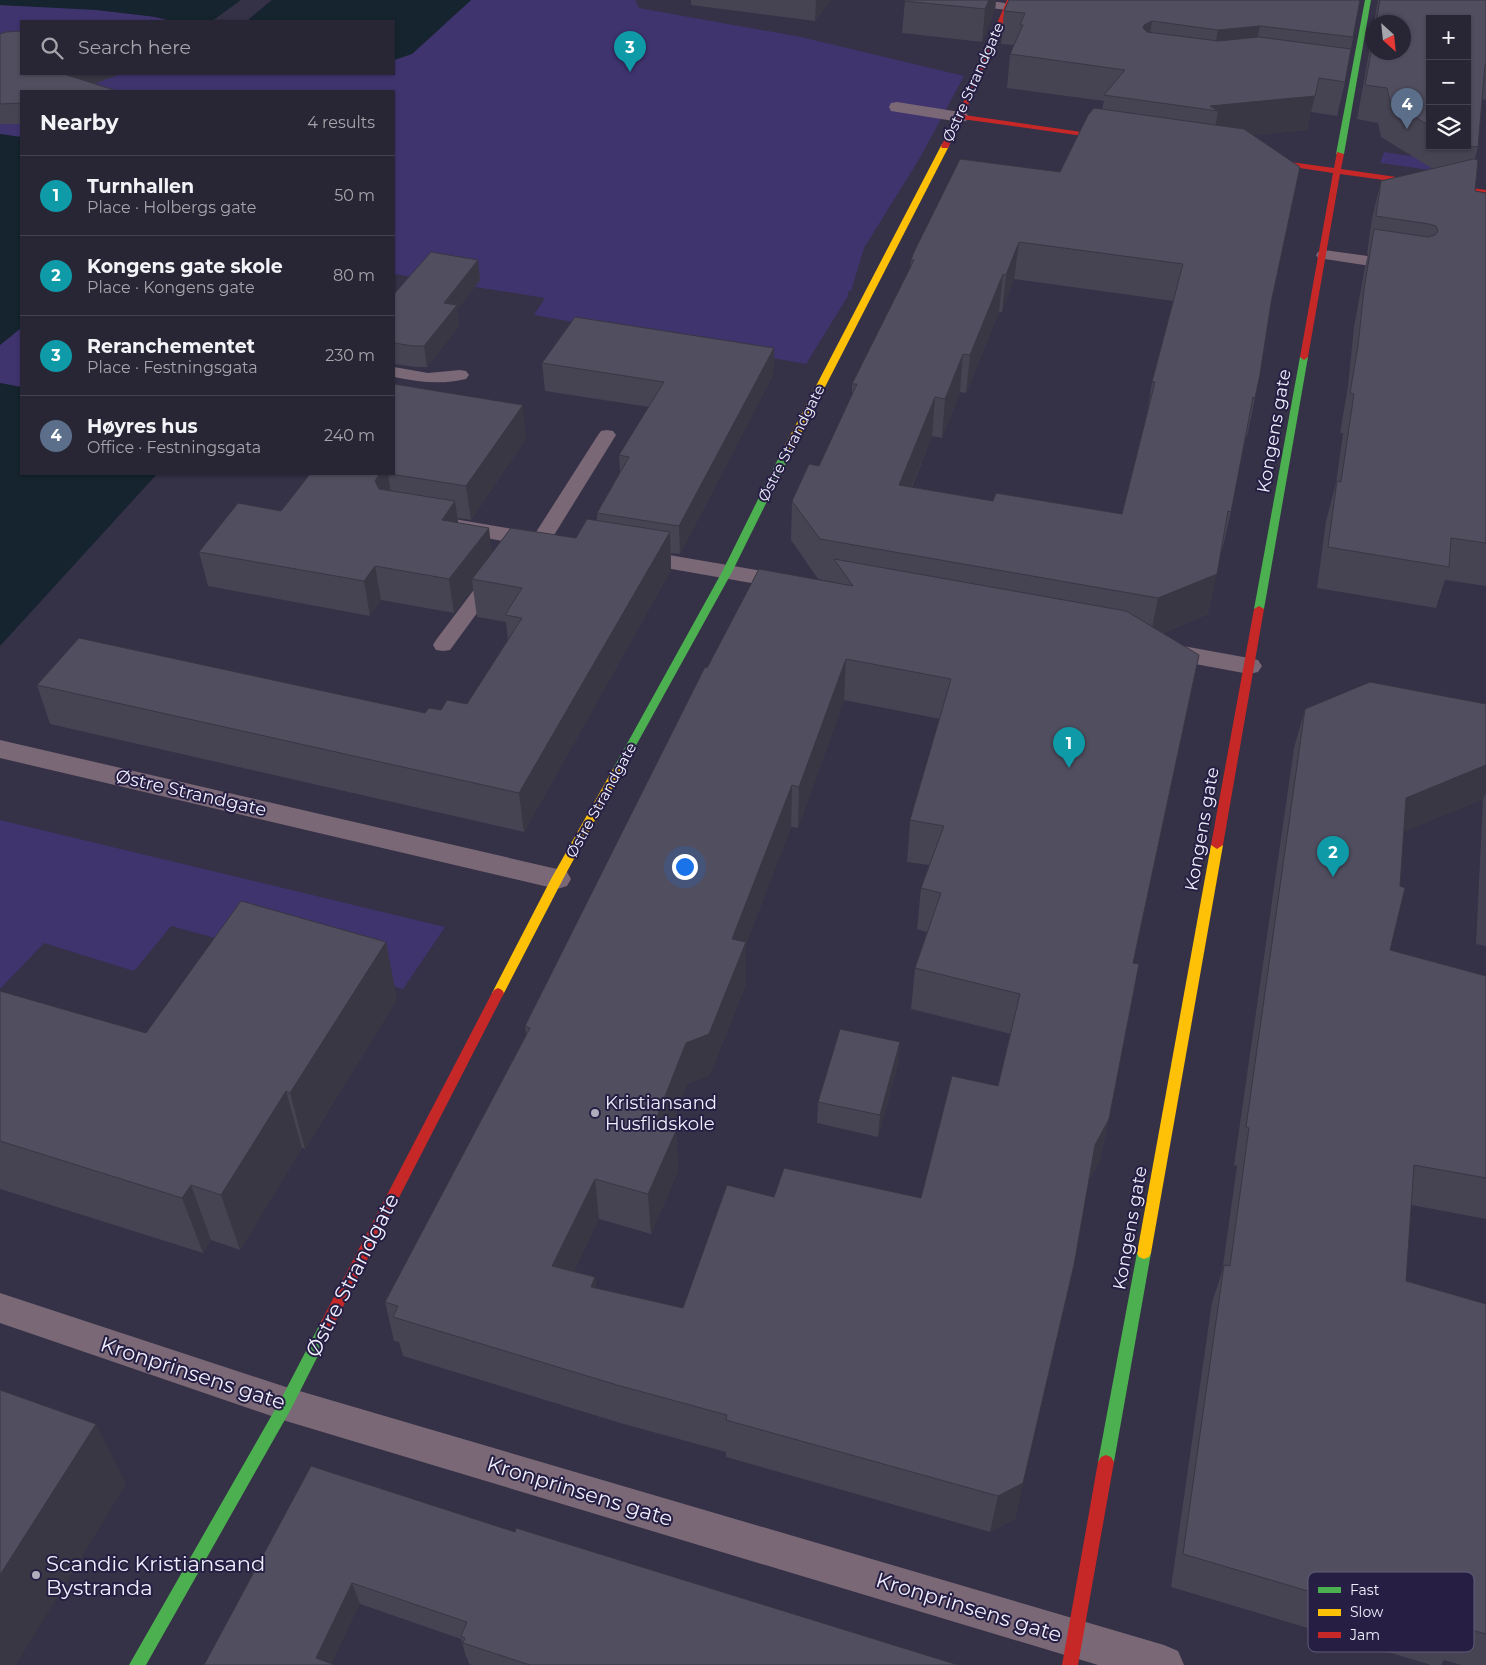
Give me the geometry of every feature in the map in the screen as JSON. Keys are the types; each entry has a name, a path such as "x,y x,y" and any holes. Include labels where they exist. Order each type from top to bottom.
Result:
{"street":[{"name":"Østre Strandgate","path":"137,1665 286,1404 557,879 727,572 837,352 960,117 1009,3"},
{"name":"Kongens gate","path":"1072,1652 1355,78 1371,4"},
{"path":"897,107 1125,141"},
{"path":"1249,158 1486,192"},
{"path":"431,522 528,548"},
{"path":"608,552 814,587"},
{"path":"1143,647 1249,666"},
{"name":"Østre Strandgate","path":"0,749 557,879"},
{"name":"Kronprinsens gate","path":"0,1308 286,1404 1072,1652 1164,1665"}],"lane":[{"path":"957,0 1009,3"},
{"path":"1338,76 1355,78"},
{"path":"1324,255 1408,267"},
{"path":"395,372 428,378 460,375"},
{"path":"443,644 528,548 607,436"}],"shaded area":[{"path":"471,0 635,0 639,8 801,37 964,76 921,156 864,248 851,291 848,291 848,296 806,364 534,315 545,298 395,274 395,90 20,90 20,137 0,134 0,5 108,10 167,20 20,20 20,75 395,75 395,60 412,54"},
{"path":"1384,152 1469,165 1466,175 1380,163"},
{"path":"20,329 20,387 0,383 0,345"},
{"path":"0,820 445,927 403,989 171,926 134,971 44,943 0,989"}],"water":[{"path":"0,0 241,0 213,20 167,20 96,10 0,5"},
{"path":"272,0 471,0 412,54 395,60 395,20 249,19"},
{"path":"0,134 20,137 20,329 0,345"},
{"path":"0,383 20,387 20,475 156,475 0,646"}],"building":[{"path":"905,0 989,0 985,9"},
{"path":"1009,0 1360,0 1353,37 1260,26 1218,30 1152,21 1144,25 1143,28 1147,32 1218,41 1259,37 1351,49 1345,82 1319,78 1315,96 1210,106 1218,111 1104,95 1125,70 1010,54 1023,25 1020,25 1025,13 1004,11"},
{"path":"1380,0 1486,0 1486,65 1478,147 1471,146 1471,15 1426,15 1426,124 1390,102 1387,88 1365,85 1370,60 1411,60 1411,15 1377,15"},
{"path":"20,31 20,75 67,75 114,90 20,90 20,103 0,104 0,34"},
{"path":"1094,108 1244,129 1300,167 1271,303 1260,374 1255,398 1253,397 1231,512 1228,511 1217,574 1158,598 820,539 792,501 809,464 819,466 857,384 852,384 914,260 911,260 914,252 960,159 1060,172 1088,115","holes":["1019,242 1183,264 1152,382 1155,382 1122,514 996,493 993,501 899,485 935,397 945,399 963,354 970,355 1003,274 1006,275"]},
{"path":"1473,159 1478,160 1475,191 1486,193 1486,543 1451,538 1449,567 1328,547 1337,481 1341,482 1354,394 1350,393 1374,229 1428,237 1435,235 1438,231 1436,226 1429,224 1376,216 1381,181"},
{"path":"431,252 478,260 444,303 457,305 424,346 395,343 395,293"},
{"path":"575,317 774,348 679,526 597,513 629,457 619,455 664,382 542,363"},
{"path":"395,384 523,405 466,486 395,475"},
{"path":"309,475 379,475 375,481 379,489 455,501 442,520 489,528 449,579 375,566 364,581 199,552 238,503 281,511"},
{"path":"587,519 670,532 519,793 37,685 79,638 425,713 429,708 441,710 447,700 467,704 522,618 505,615 522,588 472,579 511,528 576,538"},
{"path":"834,559 1126,611 1199,655 1133,963 1139,964 1109,1119 1095,1145 1074,1265 1023,1483 998,1496 726,1420 727,1415 617,1385 393,1317 398,1306 385,1302 530,1028 525,1026 705,667 707,668 759,569 853,586","holes":["846,659 951,679 910,820 944,826 921,888 941,893 915,968 1020,994 998,1086 952,1076 921,1198 784,1168 774,1197 727,1185 683,1308 591,1287 595,1277 552,1266 595,1179 648,1194 676,1131 654,1124 686,1043 709,1034 746,942 732,939 792,785 799,787"]},
{"path":"1370,682 1486,704 1486,765 1406,798 1400,886 1405,888 1390,950 1486,976 1486,1178 1414,1165 1406,1281 1486,1304 1486,1634 1474,1631 1474,1572 1308,1572 1308,1591 1183,1554 1224,1265 1230,1266 1249,1128 1246,1127 1305,709"},
{"path":"241,901 386,942 290,1093 286,1091 221,1195 191,1185 182,1198 0,1141 0,991 146,1033"},
{"path":"840,1029 900,1042 880,1115 818,1102"},
{"path":"0,1390 96,1424 0,1575"},
{"path":"311,1466 515,1532 516,1528 958,1665 530,1665 463,1643 465,1638 461,1636 467,1622 352,1583 316,1658 335,1665 204,1665"}],"traffic: fast":[{"path":"1340,154 1368,0"},
{"path":"1259,609 1304,357"},
{"path":"618,769 727,572 784,457"},
{"path":"1106,1462 1144,1253"},
{"path":"137,1665 286,1404 327,1324"}],"traffic: slow":[{"path":"784,457 945,146"},
{"path":"498,993 557,879 618,769"},
{"path":"1144,1253 1217,845"}],"traffic: jam":[{"path":"945,146 960,117 1010,0"},
{"path":"960,117 1116,139"},
{"path":"1304,357 1340,154"},
{"path":"1260,160 1486,192"},
{"path":"1217,845 1259,609"},
{"path":"327,1324 498,993"},
{"path":"1070,1665 1106,1462"}],"place":[{"name":"Reranchementet","path":"630,72"},
{"name":"Høyres hus","path":"1407,129"},
{"name":"Turnhallen","path":"1069,768"},
{"name":"Kongens gate skole","path":"1333,877"},
{"name":"Kristiansand Husflidskole","path":"595,1113"},
{"name":"Scandic Kristiansand Bystranda","path":"36,1575"}]}
